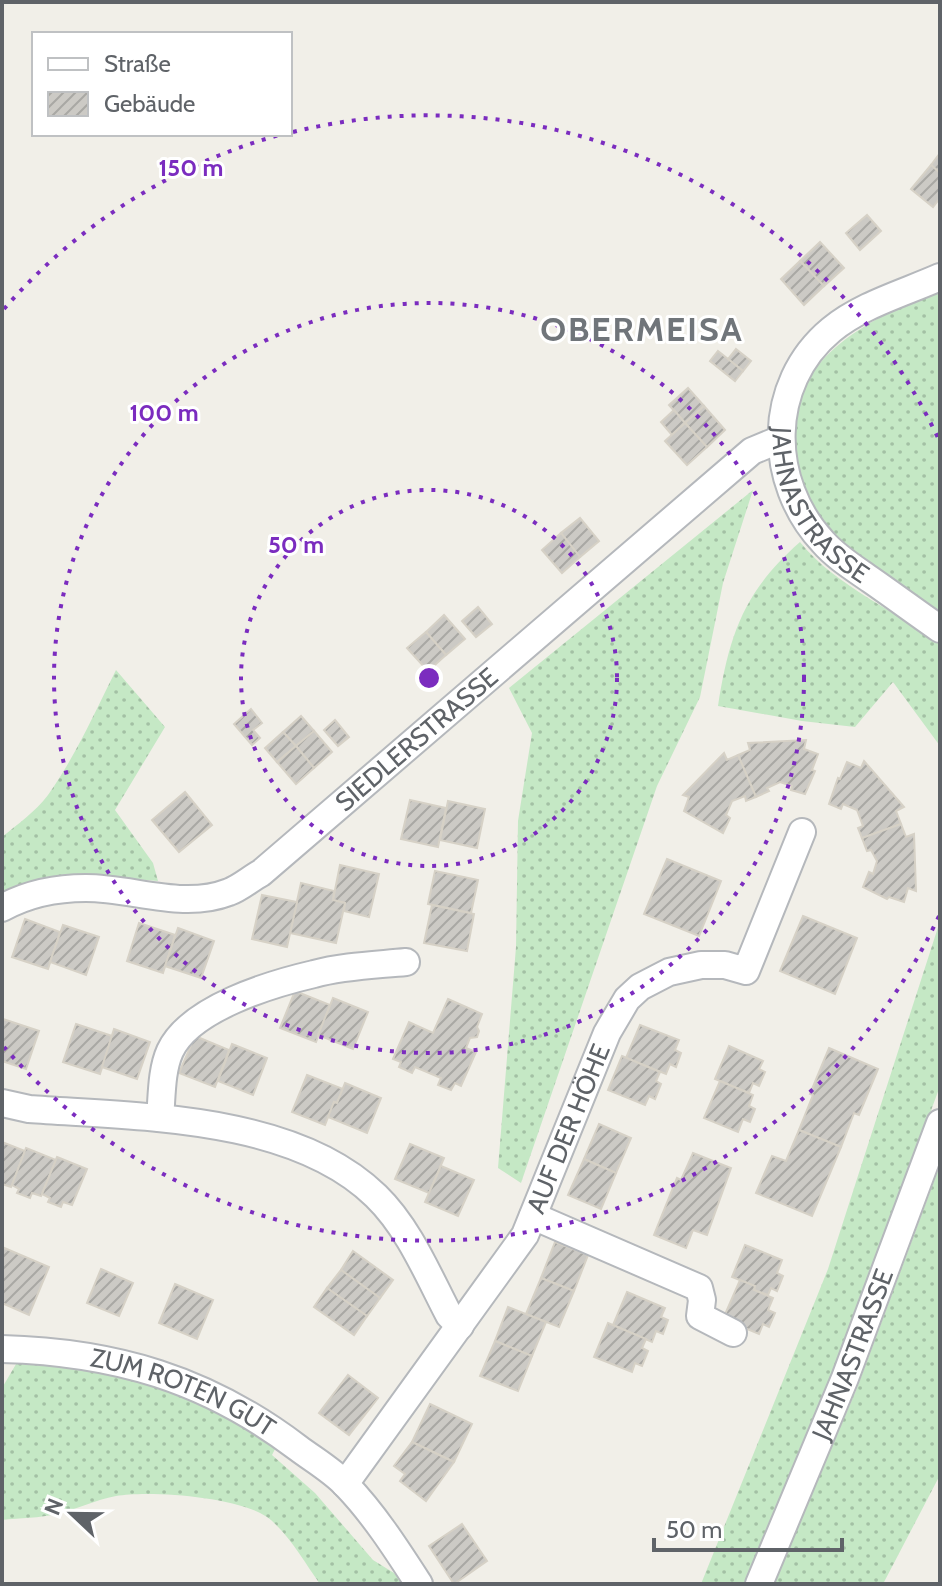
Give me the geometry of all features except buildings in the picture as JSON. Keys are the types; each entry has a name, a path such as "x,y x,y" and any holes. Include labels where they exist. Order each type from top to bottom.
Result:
{"street":[{"name":"JAHNASTRASSE","path":"940,277 869,307 830,331 809,354 792,381 783,409 781,439 796,502 823,542 837,556 940,629"},
{"name":"SIEDLERSTRASSE","path":"2,908 38,893 86,888 189,899 217,895 261,873 721,476 752,451 781,439"},
{"name":"AUF DER HÖHE","path":"345,1484 515,1251 533,1216 607,1033 627,999 640,987 669,972 701,965 725,965 746,971 802,832"},
{"path":"160,1118 169,1052 180,1035 199,1018 249,995 317,973 406,962"},
{"path":"2,1103 29,1109 160,1118 237,1130 288,1144 326,1161 376,1196 400,1226 449,1315 460,1326"},
{"name":"JAHNASTRASSE","path":"759,1584 845,1378 940,1123"},
{"path":"533,1216 699,1288 702,1300 700,1316 733,1333"},
{"name":"ZUM ROTEN GUT","path":"2,1349 50,1351 107,1359 156,1371 190,1384 235,1405 277,1432 345,1484"},
{"path":"345,1484 393,1543 419,1584"}],"green space":[{"path":"940,290 940,614 870,568 844,547 818,517 800,475 795,452 795,419 803,391 817,368 836,347 885,315"},
{"path":"753,490 723,583 700,697 657,786 521,1183 498,1168 516,947 518,821 532,733 509,688"},
{"path":"800,542 848,585 940,645 940,746 893,682 855,727 718,706 728,657 742,616 765,578"},
{"path":"116,670 165,727 115,810 153,863 158,881 59,877 2,892 2,837 48,795 76,750"},
{"path":"940,921 940,1086 834,1375 745,1584 701,1584 828,1269"},
{"path":"940,1165 940,1475 883,1584 773,1584 857,1388"},
{"path":"19,1359 84,1363 200,1398 277,1445 272,1455 315,1493 373,1560 394,1573 403,1584 320,1584 271,1520 241,1506 197,1497 131,1494 50,1515 2,1520 2,1388"}],"district":[{"name":"OBERMEISA","path":"642,329"}]}
